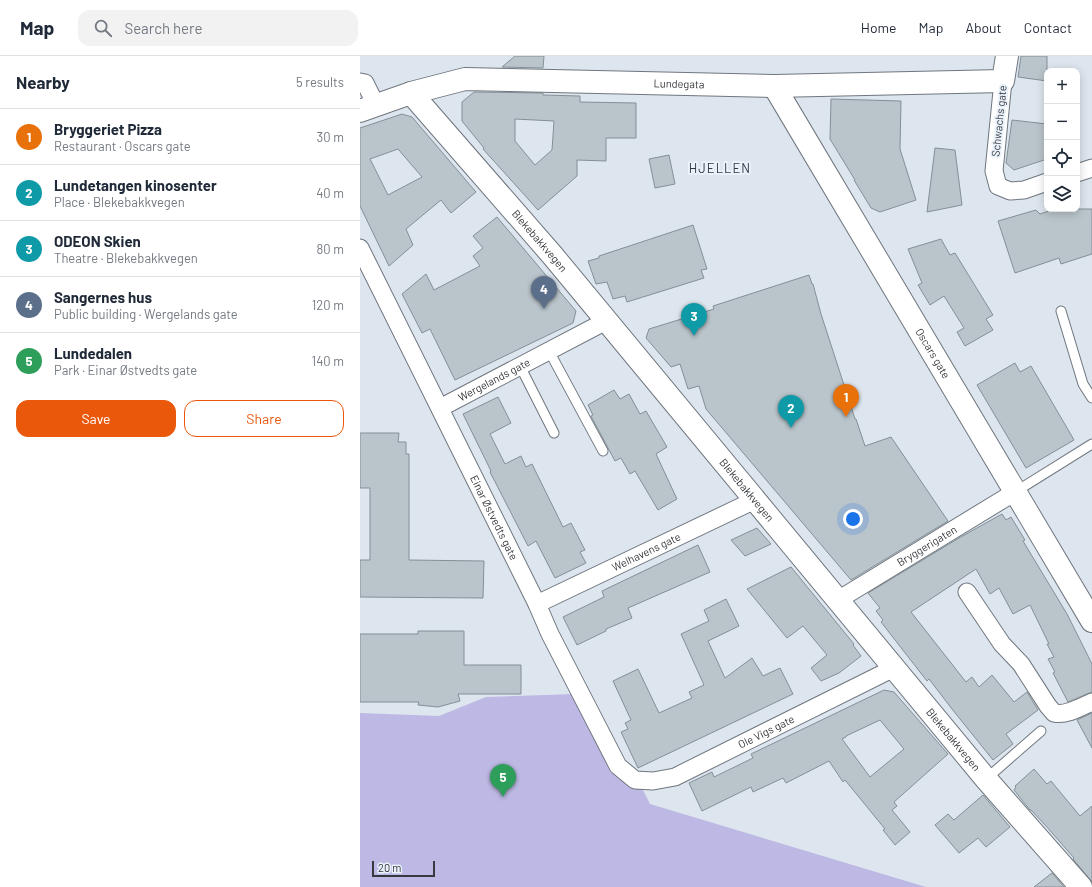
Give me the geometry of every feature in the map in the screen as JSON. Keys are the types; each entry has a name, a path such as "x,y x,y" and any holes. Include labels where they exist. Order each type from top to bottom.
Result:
{"street":[{"name":"Schwachs gate","path":"1007,56 994,171 998,186 1010,191 1024,190 1044,183"},
{"name":"Lundegata","path":"368,108 411,93 465,80 774,86 1003,82"},
{"path":"360,82 365,83 368,108"},
{"name":"Oscars gate","path":"774,86 1092,620"},
{"name":"Blekebakkvegen","path":"411,93 553,256 986,779 1082,887"},
{"path":"1080,172 1092,168"},
{"name":"Einar Østvedts gate","path":"360,248 537,604 550,634 618,766 635,780"},
{"name":"Wergelands gate","path":"440,408 606,321"},
{"name":"Bryggerigaten","path":"838,600 1015,492"},
{"name":"Welhavens gate","path":"537,604 755,500"},
{"path":"967,592 1002,644 1021,664 1054,713 1061,714 1072,711 1092,702"},
{"name":"Ole Vigs gate","path":"635,780 653,782 675,777 894,668"}],"lane":[{"path":"1061,311 1083,384 1092,398"},
{"path":"549,351 603,451"},
{"path":"520,366 554,433"},
{"path":"1015,492 1092,444"},
{"path":"986,779 1041,730"}],"shaded area":[{"path":"574,694 619,778 643,790 650,804 926,887 360,887 360,713 439,716 486,697"}],"building":[{"path":"515,56 544,56 543,68 502,67"},
{"path":"1021,56 1047,56 1047,68 1044,68 1044,81 1018,77"},
{"path":"474,92 543,93 543,95 580,96 580,102 636,103 636,138 606,138 606,161 577,160 577,176 538,210 483,149 484,148 462,121 462,102","holes":["515,119 554,121 552,150 535,165 515,141"]},
{"path":"831,99 901,101 900,149 916,200 880,212 871,208 830,139"},
{"path":"402,114 412,117 476,192 451,213 441,200 406,229 413,245 389,266 360,206 360,128","holes":["398,149 422,177 388,195 370,159"]},
{"path":"1012,120 1044,124 1044,160 1014,170 1006,163"},
{"path":"935,148 955,150 962,205 927,212"},
{"path":"669,155 675,184 655,188 649,159"},
{"path":"1080,209 1092,209 1092,254 1061,264 1059,258 1015,273 998,221 1036,210 1040,214 1046,212 1080,212"},
{"path":"497,217 576,311 573,323 455,380 430,329 422,333 402,294 426,274 434,290 480,266 473,256 483,248 473,236"},
{"path":"693,225 707,269 701,270 704,278 627,302 625,296 613,299 607,282 596,284 588,261"},
{"path":"941,239 950,255 955,253 993,315 986,319 993,330 965,346 957,332 964,328 944,296 930,305 918,285 922,283 908,249"},
{"path":"809,275 865,446 891,437 948,521 851,580 706,409 699,386 688,389 680,364 671,367 646,338 649,329 714,309 713,306"},
{"path":"1015,363 1020,372 1031,366 1074,440 1026,468 977,385"},
{"path":"614,390 620,399 629,394 640,414 646,411 667,447 656,454 677,499 658,510 635,471 630,474 621,458 615,461 591,416 593,415 588,405"},
{"path":"498,397 511,423 490,434 505,464 521,456 526,467 532,464 563,527 571,523 585,550 580,552 586,563 555,578 536,541 528,546 490,472 491,471 463,414"},
{"path":"360,433 399,433 398,442 406,442 406,454 409,454 409,560 484,561 483,598 360,597 360,560 370,560 370,488 360,488"},
{"path":"1002,514 1006,520 1011,517 1025,540 1023,541 1067,614 1092,664 1092,692 1068,702 1053,673 1055,672 1048,659 1054,657 1047,644 1049,644 1030,605 1013,614 999,588 990,594 976,569 911,612 966,682 972,677 979,687 992,675 1014,702 1027,692 1038,710 1006,734 1013,744 993,760 929,679 927,681 881,622 883,620 876,611 880,608 868,593"},
{"path":"757,528 771,544 745,556 731,540"},
{"path":"698,545 710,572 628,608 632,618 606,629 606,631 577,645 563,617 604,597 602,591"},
{"path":"791,567 854,644 853,645 861,656 839,673 821,681 811,668 827,655 803,626 787,638 747,589"},
{"path":"726,599 739,626 708,641 725,678 752,658 763,676 780,668 793,694 638,768 621,732 628,729 625,723 631,720 613,681 638,669 659,713 692,698 689,692 704,685 681,634 709,621 704,610"},
{"path":"418,631 464,631 464,665 521,665 521,694 458,694 460,701 438,707 418,705 419,702 360,702 360,634 418,634"},
{"path":"884,690 894,692 948,754 894,802 897,806 892,810 910,832 895,845 883,830 885,829 845,780 843,782 829,761 786,783 783,778 753,792 751,787 702,811 689,783 712,772 714,777 753,758 751,754","holes":["880,720 904,749 870,777 842,739"]},
{"path":"1092,713 1092,748 1077,720"},
{"path":"1034,769 1047,784 1051,781 1080,816 1092,806 1092,882 1073,859 1074,858 1030,810 1014,790 1016,787 1015,786"},
{"path":"983,795 1010,827 986,847 978,838 959,853 935,825 948,814 954,820"},
{"path":"1052,873 1064,887 1034,887"}],"place":[{"name":"Sangernes hus","path":"544,309"},
{"name":"ODEON Skien","path":"694,336"},
{"name":"Bryggeriet Pizza","path":"846,417"},
{"name":"Lundetangen kinosenter","path":"791,428"},
{"name":"Lundedalen","path":"503,797"}],"district":[{"name":"HJELLEN","path":"720,168"}]}
